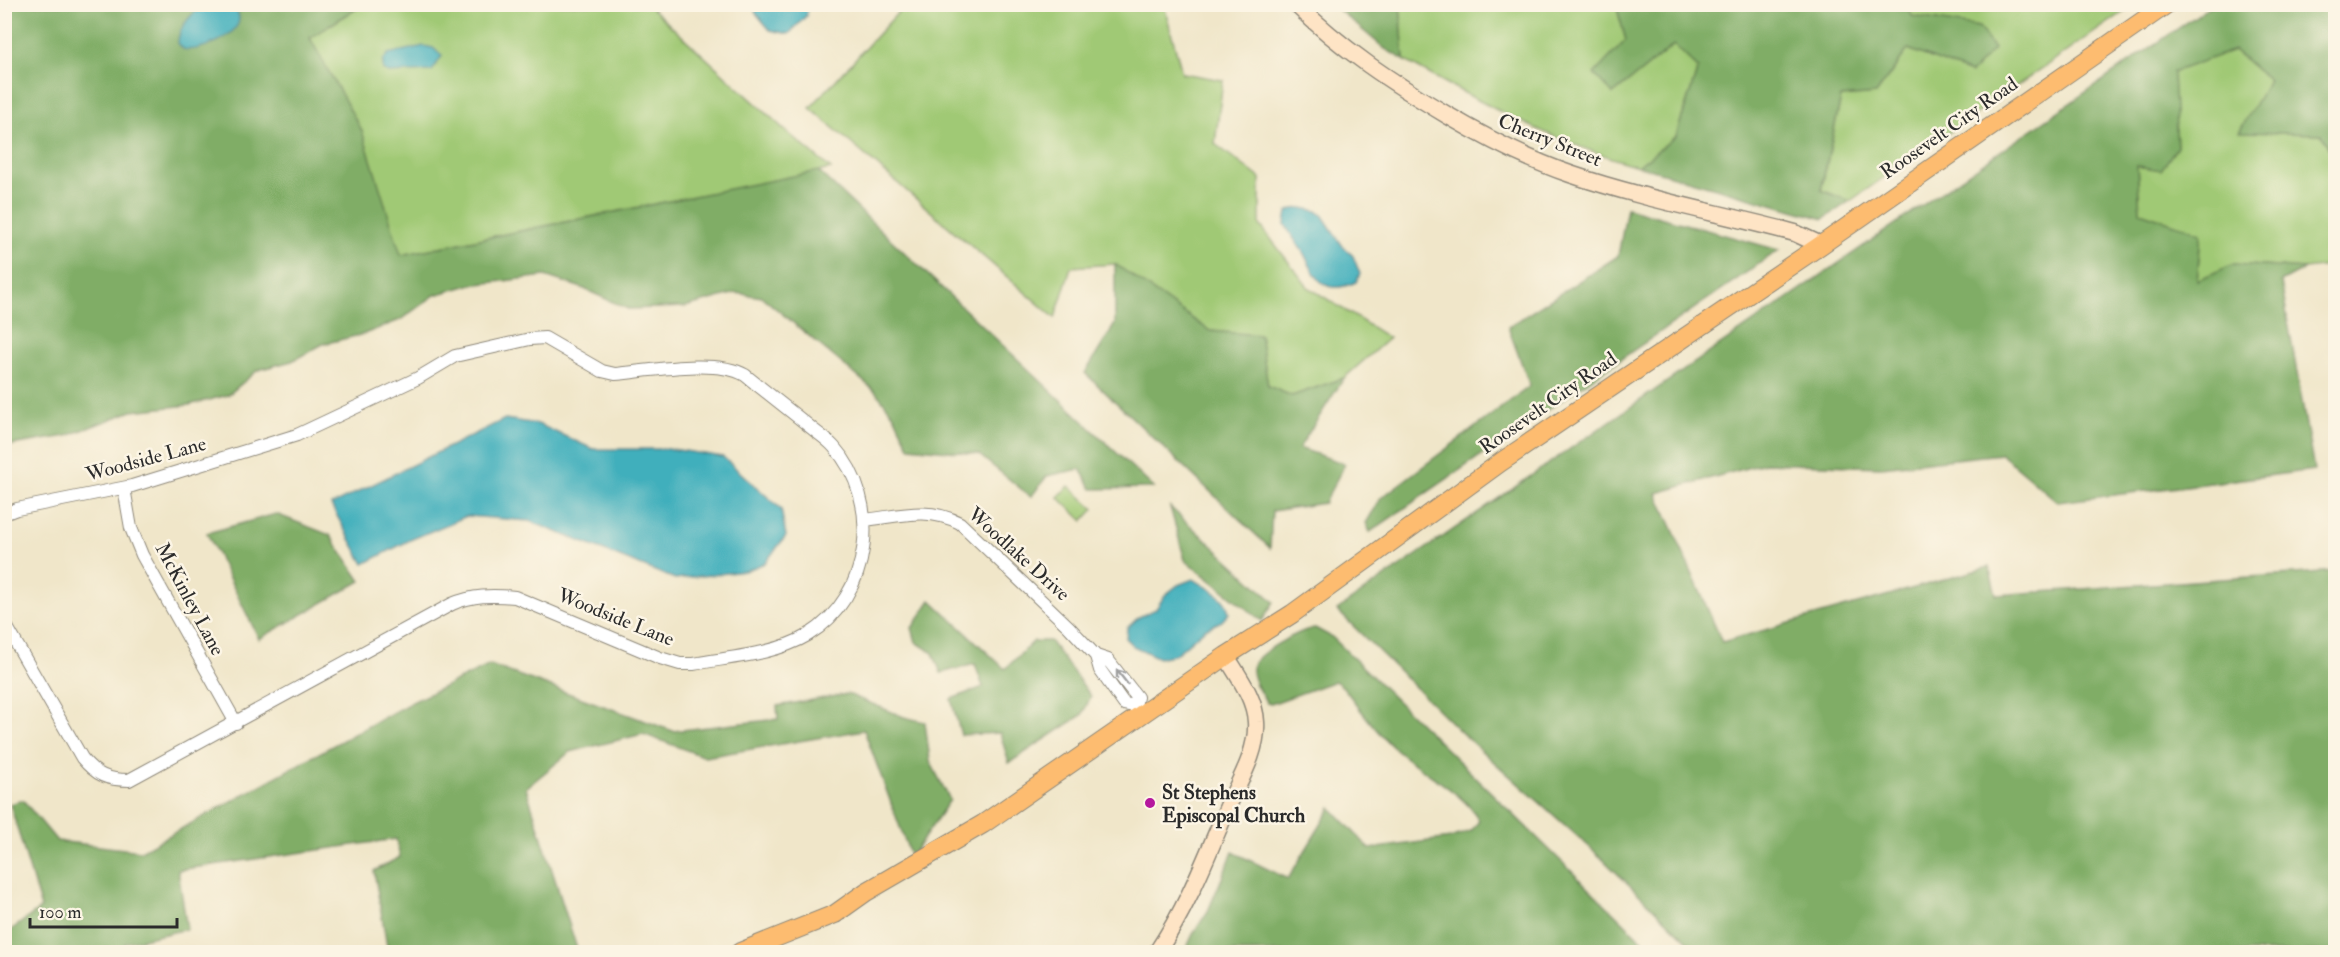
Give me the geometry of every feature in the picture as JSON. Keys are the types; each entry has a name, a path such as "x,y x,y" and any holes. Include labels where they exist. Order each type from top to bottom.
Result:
{"main road":[{"name":"Roosevelt City Road","path":"740,952 835,914 866,892 983,824 1138,711 1292,614 1511,455 1821,245 2167,4"}],"street":[{"name":"Cherry Street","path":"1296,4 1333,39 1378,72 1496,144 1570,174 1795,233 1821,245"},
{"name":"Woodside Lane","path":"4,514 124,488 297,435 418,378 455,356 530,339 545,338 602,371 615,374 709,366 735,369 834,447 859,489 865,520 864,547 860,566 840,603 821,625 808,635 775,649 680,664 660,658 515,597 489,594 468,597 129,780 102,777 91,770 4,622"},
{"name":"McKinley Lane","path":"124,488 131,528 142,555 236,723"},
{"name":"Woodlake Drive","path":"865,520 927,513 940,514 960,523 1069,627 1096,656 1108,660 1137,697 1138,711"},
{"path":"1156,952 1197,880 1247,762 1256,734 1252,703 1226,656"}],"green space":[{"path":"363,4 310,38 362,131 401,255 818,171 1154,488 1092,489 1080,469 1047,476 1031,497 978,454 909,447 894,415 875,391 762,297 736,293 685,307 628,309 582,288 545,276 469,285 435,295 400,320 364,334 323,344 292,361 258,370 228,395 189,405 132,411 67,436 5,446 5,5"},
{"path":"363,5 648,5 787,132 831,169 401,255 310,37"},
{"path":"905,5 1164,5 1182,73 1223,80 1215,144 1260,178 1260,225 1308,287 1389,338 1344,378 1292,396 1268,386 1260,336 1210,331 1115,264 1071,267 1055,318 810,108"},
{"path":"1333,5 1400,5 1404,60 1385,49"},
{"path":"1400,5 1616,5 1626,40 1613,94 1674,45 1698,68 1676,136 1638,166 1577,146 1518,120 1404,60"},
{"path":"1616,5 1906,5 1912,16 1979,27 1994,49 1971,73 1908,49 1876,94 1841,97 1821,190 1850,201 1824,219 1638,166 1676,136 1698,68 1674,45 1613,94 1594,74 1626,40"},
{"path":"1906,5 2134,5 1850,201 1821,191 1841,97 1876,94 1908,49 1971,73 1979,27 1912,16"},
{"path":"2212,5 2335,5 2335,160 2321,134 2239,132 2269,80 2234,50 2173,72 2177,147 2161,170 2137,166 2140,212 2201,233 2197,280 2234,264 2305,269 2281,282 2314,470 2058,502 2001,454 1881,467 1765,463 1657,493 1722,642 1989,567 1996,595 2335,571 2335,952 1699,952 1594,851 1467,738 1337,610"},
{"path":"2234,50 2269,80 2240,131 2321,134 2335,160 2335,268 2328,266 2305,269 2235,264 2197,281 2201,233 2140,212 2137,166 2161,169 2177,147 2172,72"},
{"path":"1627,208 1779,250 1370,532 1366,523 1381,498 1530,386 1508,327 1618,256"},
{"path":"1115,264 1210,331 1260,335 1268,386 1292,396 1344,378 1299,448 1345,464 1324,503 1272,511 1270,548 1085,373 1115,324"},
{"path":"1069,486 1094,509 1083,521 1058,497"},
{"path":"1170,507 1274,602 1262,621 1185,560"},
{"path":"276,514 330,535 361,581 259,639 207,533"},
{"path":"931,600 1005,669 1034,641 1050,641 1091,696 1082,715 1009,763 1000,733 961,735 951,699 983,687 975,664 941,673 933,653 916,642 912,628"},
{"path":"1315,628 1332,637 1654,952 1185,952 1193,934 1208,911 1233,852 1288,879 1331,808 1370,849 1451,838 1471,831 1479,821 1464,801 1387,741 1343,687 1335,681 1271,704 1267,703 1253,677 1252,668 1255,662 1279,643"},
{"path":"490,665 673,731 778,719 777,706 848,694 904,717 925,722 930,761 950,800 911,857 864,730 705,757 643,734 570,752 526,788 578,952 388,952 374,871 400,857 396,839 178,870 187,929 125,943 127,952 5,952 4,935 41,908 10,804 23,800 57,841 141,851 412,702"}],"water":[{"path":"758,4 809,5 806,16 789,34 770,30 755,12"},
{"path":"207,5 233,5 239,16 237,25 226,37 208,46 190,50 183,49 178,43 183,26 197,11"},
{"path":"424,46 433,48 442,56 432,71 388,73 383,70 383,61 388,54"},
{"path":"1302,208 1317,211 1323,216 1342,245 1353,256 1360,274 1356,282 1335,287 1328,286 1317,277 1285,224 1287,212"},
{"path":"505,419 538,424 593,449 672,449 723,457 781,509 786,536 765,563 745,571 675,579 529,521 467,516 410,540 364,564 331,505"},
{"path":"1193,579 1215,593 1224,602 1229,613 1222,621 1205,629 1176,654 1159,658 1133,646 1126,639 1127,628 1139,617 1156,609 1165,595 1178,585"}],"place":[{"name":"St Stephens Episcopal Church","path":"1150,803"}]}
